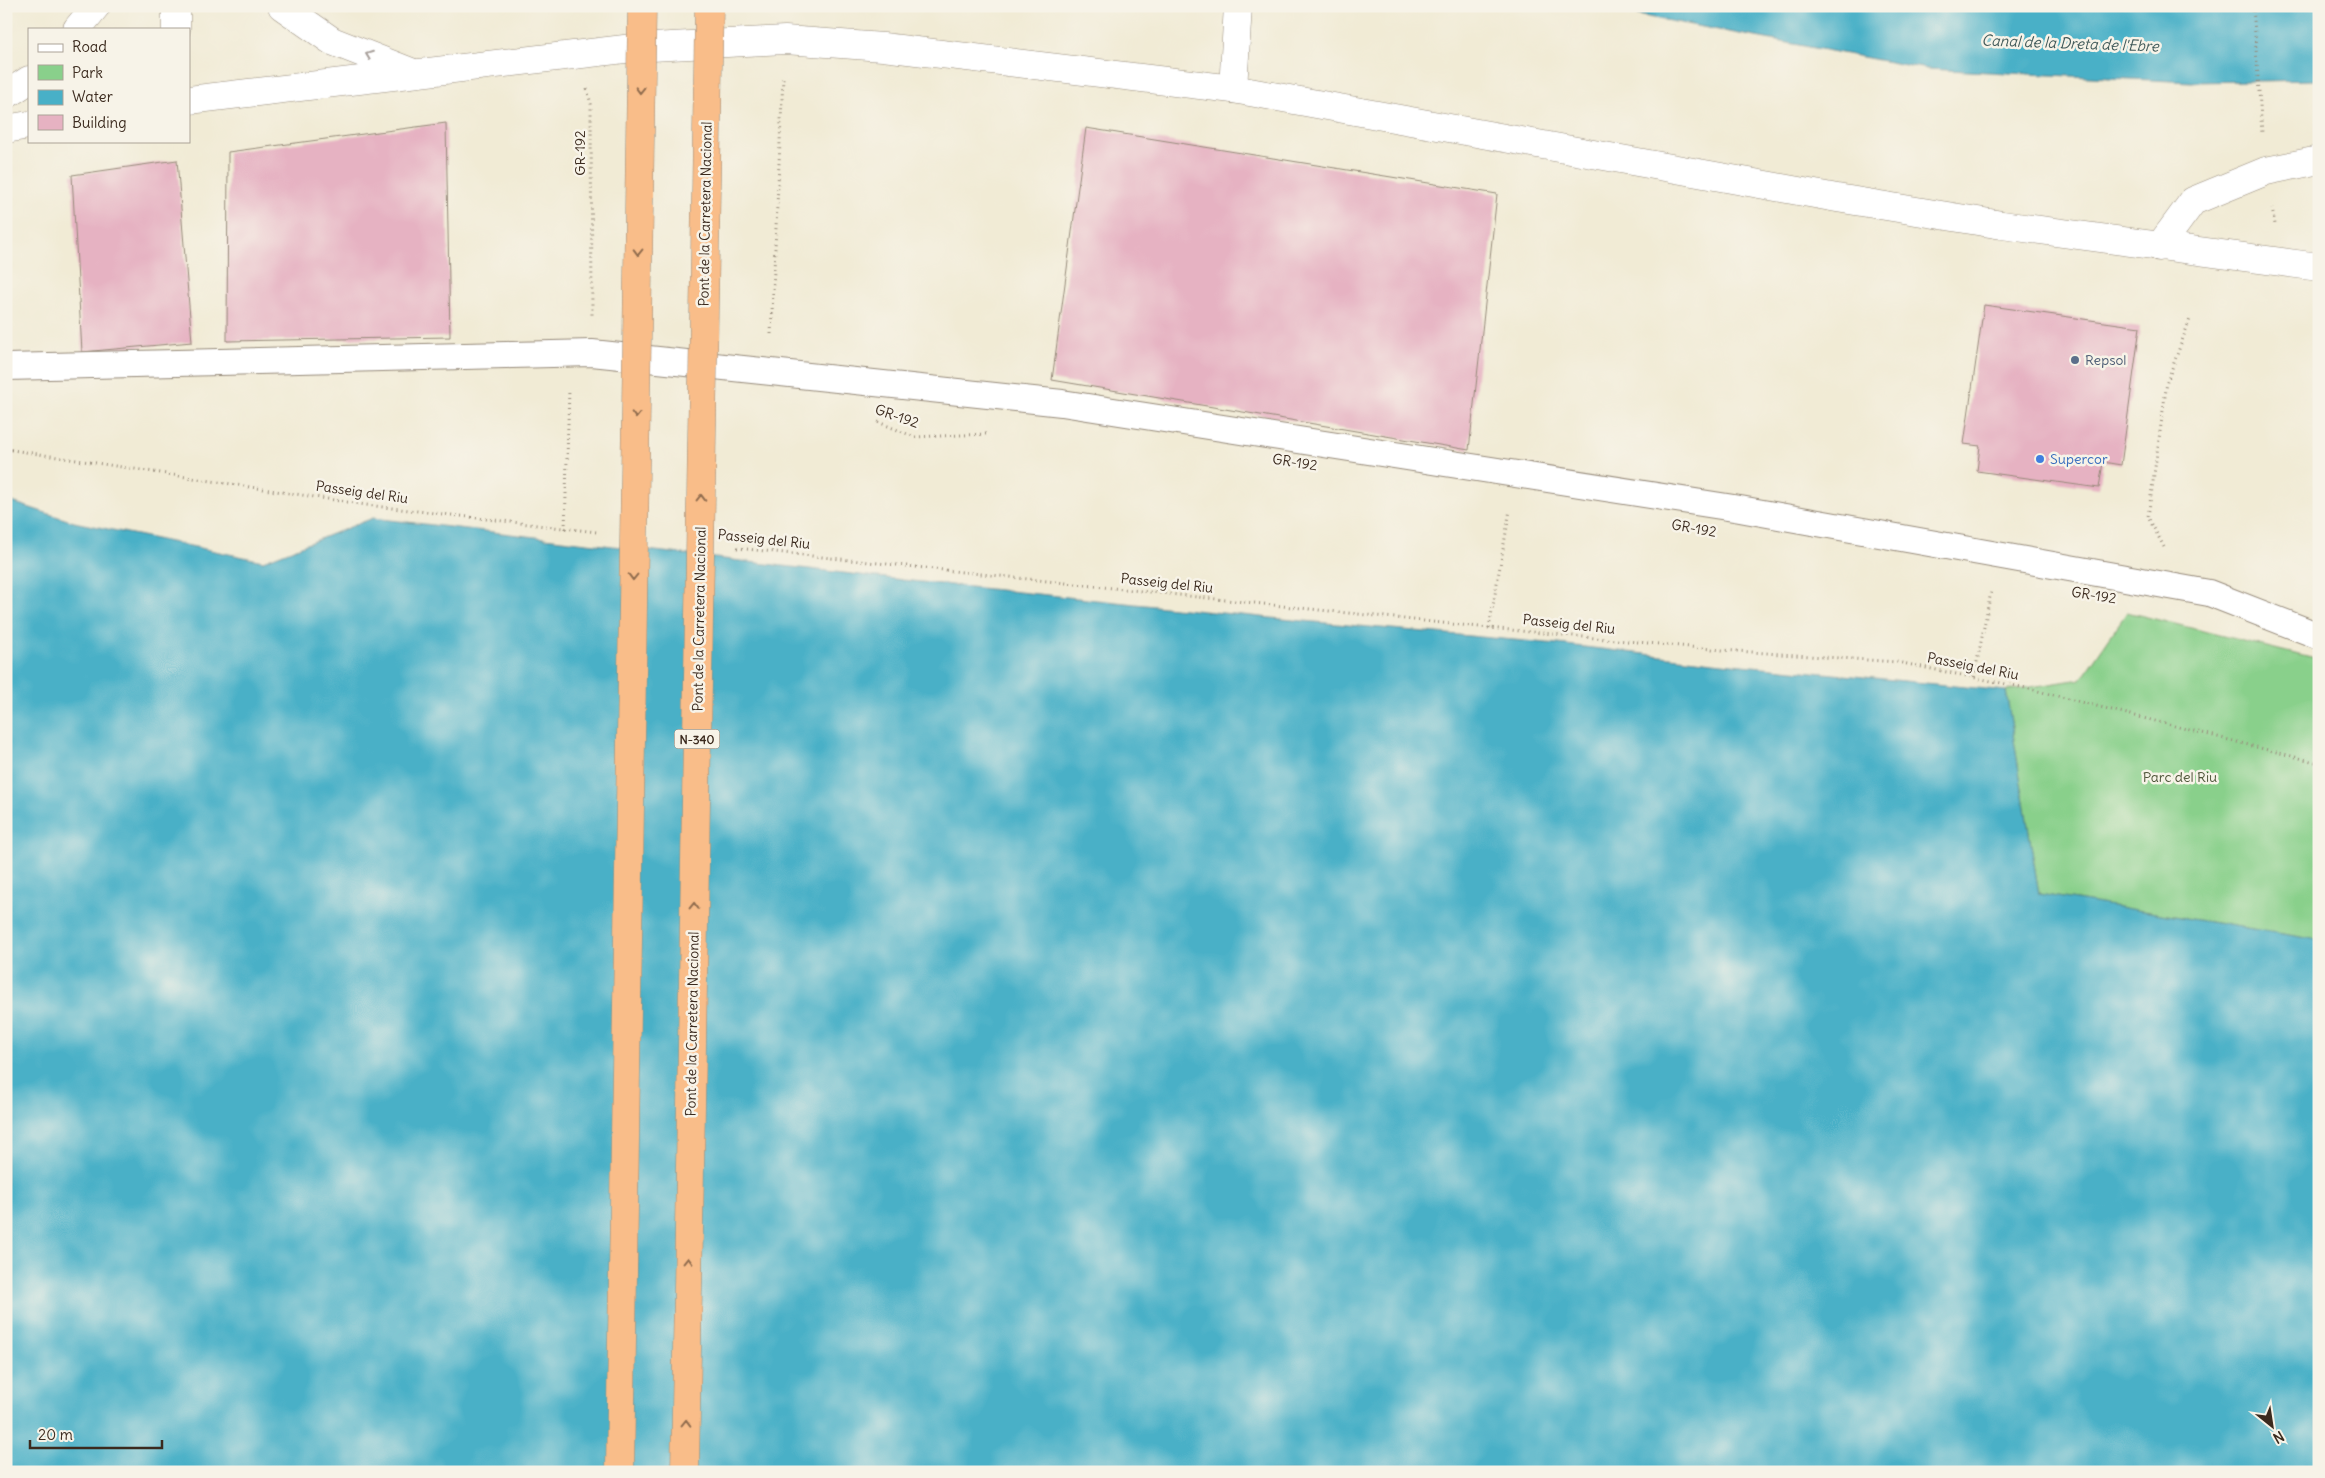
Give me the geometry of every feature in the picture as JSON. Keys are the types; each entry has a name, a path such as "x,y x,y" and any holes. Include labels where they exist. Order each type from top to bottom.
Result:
{"highway":[{"path":"620,1472 642,6"},
{"name":"Pont de la Carretera Nacional","path":"685,1472 709,6"}],"street":[{"path":"78,28 96,6"},
{"path":"176,6 176,28"},
{"path":"282,6 332,41 415,73"},
{"path":"1234,89 1238,6"},
{"path":"190,100 633,48 785,40 883,47 1234,89 1837,198 2002,225 2319,267"},
{"path":"6,95 28,81"},
{"path":"6,129 28,125"},
{"path":"2159,247 2193,201 2266,170 2319,160"},
{"path":"6,367 581,353 1062,403 1740,509 2154,585 2209,593 2319,636"}],"path":[{"path":"2253,6 2260,91"},
{"path":"769,372 785,40"},
{"name":"GR-192","path":"565,529 581,353 591,104 578,54"},
{"path":"2266,170 2281,262"},
{"path":"2154,585 2164,547 2148,517 2153,475 2167,382 2190,319"},
{"name":"GR-192","path":"873,420 916,436 994,434"},
{"name":"Passeig del Riu","path":"6,449 366,505 604,533"},
{"path":"1500,507 1520,510"},
{"path":"1489,628 1510,508"},
{"name":"Passeig del Riu","path":"730,547 1489,628 1722,650 1897,662 2026,688 2319,763"},
{"path":"1974,677 1999,556"}],"green space":[{"name":"Parc del Riu","path":"2127,612 2319,660 2319,940 2039,894 2006,691 2081,679"}],"water":[{"name":"Canal de la Dreta de l'Ebre","path":"1590,6 2319,6 2319,80 2192,82 1927,69"},
{"path":"6,500 74,522 263,561 373,518 912,581 1271,618 1558,644 1722,663 2006,691 2039,894 2319,940 2319,1472 6,1472"}],"building":[{"path":"446,123 450,337 227,341 228,152"},
{"path":"1086,128 1497,194 1469,450 1052,380"},
{"path":"177,160 192,342 82,352 72,175"},
{"path":"1984,305 2140,327 2121,465 2103,462 2099,488 1977,471 1980,446 1964,444"}],"place":[{"name":"Repsol","path":"2075,360"},
{"name":"Supercor","path":"2040,459"}]}
